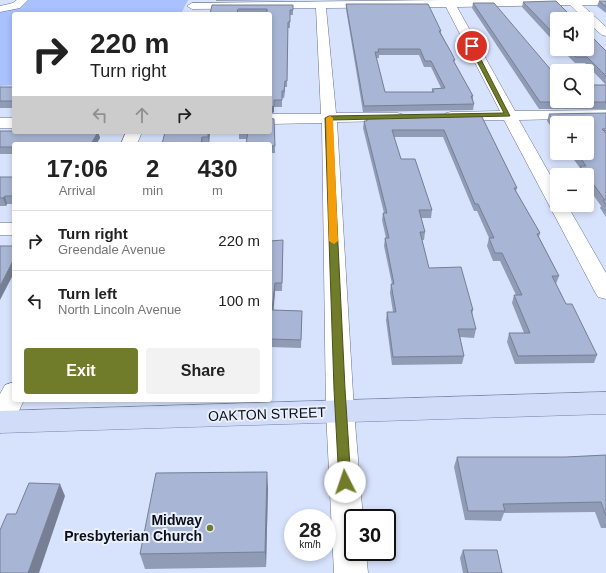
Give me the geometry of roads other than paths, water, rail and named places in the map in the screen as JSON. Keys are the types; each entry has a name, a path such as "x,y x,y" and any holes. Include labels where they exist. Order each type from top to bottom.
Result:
{"main road":[{"name":"OAKTON STREET","path":"0,422 606,403"}],"street":[{"path":"0,9 11,8 23,0"},
{"path":"449,2 550,191"},
{"path":"192,7 449,2 606,2"},
{"path":"573,3 606,34"},
{"path":"321,5 329,118 340,411 351,573"},
{"path":"438,116 606,114"},
{"path":"272,119 414,117"},
{"path":"0,123 12,123"},
{"path":"561,212 606,292"},
{"path":"0,229 12,229"},
{"path":"0,422 12,396"}],"place":[{"name":"Midway Presbyterian Church","path":"210,528"}]}
